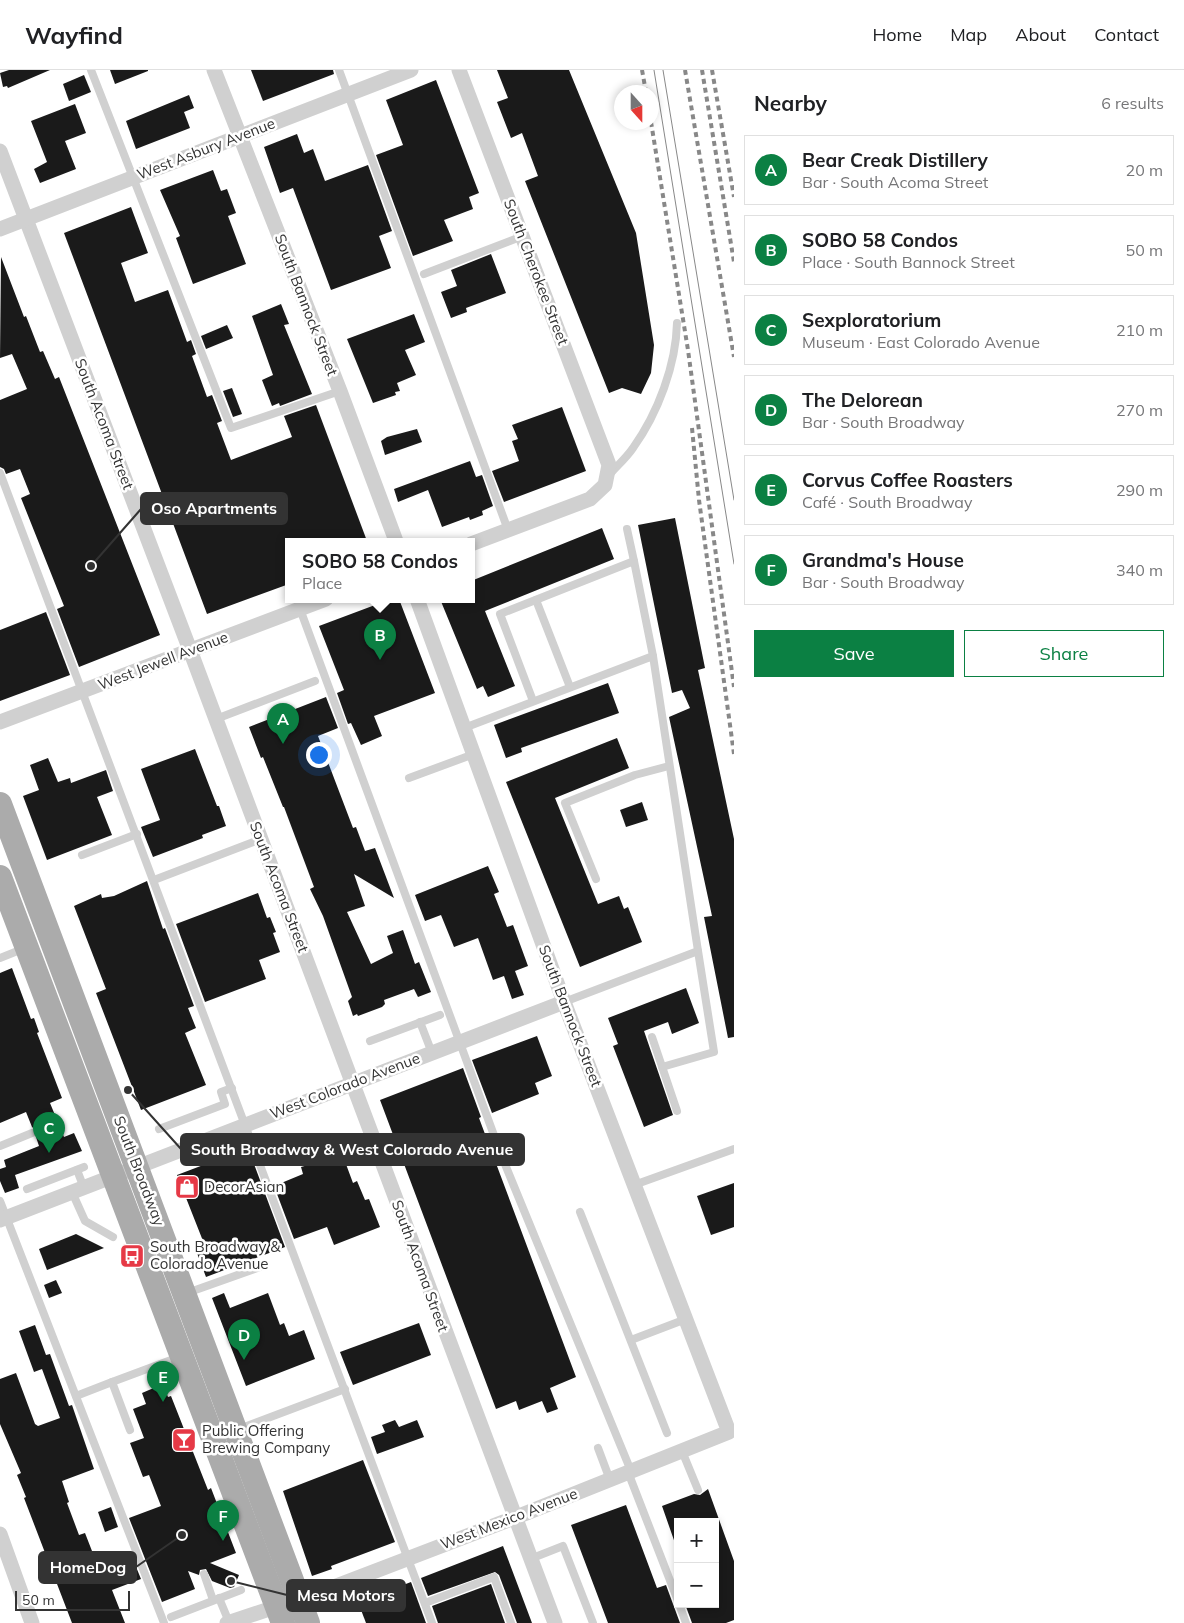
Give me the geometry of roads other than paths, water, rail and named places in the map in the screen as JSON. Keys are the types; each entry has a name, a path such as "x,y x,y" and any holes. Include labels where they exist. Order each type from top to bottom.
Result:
{"main road":[{"name":"South Broadway","path":"0,804 126,1171 182,1355 287,1607 308,1623"},
{"name":"South Broadway","path":"0,877 27,948 126,1171 185,1294 236,1430 287,1607"}],"street":[{"name":"South Bannock Street","path":"214,70 340,391 395,538"},
{"name":"West Asbury Avenue","path":"0,229 412,70"},
{"name":"South Cherokee Street","path":"459,70 606,455 609,475"},
{"name":"South Acoma Street","path":"0,151 190,650 514,1518 555,1623"},
{"path":"475,542 590,499 599,493 609,475"},
{"name":"West Jewell Avenue","path":"0,722 314,603"},
{"name":"South Bannock Street","path":"418,603 564,1002 729,1432"},
{"name":"West Colorado Avenue","path":"3,1219 564,1002"},
{"name":"West Mexico Avenue","path":"228,1623 287,1607 729,1432"},
{"path":"0,1534 32,1623"}],"lane":[{"path":"91,70 230,428 340,391"},
{"path":"339,70 508,530"},
{"path":"424,274 523,236"},
{"path":"609,475 633,448 650,419 674,358 677,323"},
{"path":"0,473 432,1623"},
{"path":"628,529 653,656 714,1052 662,1067"},
{"path":"533,702 500,614 634,561"},
{"path":"536,600 570,687"},
{"path":"300,608 502,1157 630,1472 674,1592"},
{"path":"464,728 653,656"},
{"path":"216,719 315,681"},
{"path":"410,778 474,754"},
{"path":"596,879 565,803 635,775 669,766"},
{"path":"82,854 137,834"},
{"path":"154,880 261,839"},
{"path":"0,958 27,948"},
{"path":"564,1002 698,951"},
{"path":"370,1041 440,1014"},
{"path":"420,1022 432,1053"},
{"path":"652,1037 677,1111"},
{"path":"159,1129 225,1104 221,1092 232,1088"},
{"path":"0,1146 32,1133"},
{"path":"634,1186 734,1149"},
{"path":"27,1189 81,1168 78,1190 85,1221 113,1237"},
{"path":"42,1183 48,1201"},
{"path":"0,1201 3,1219 76,1396 164,1623"},
{"path":"580,1212 667,1432"},
{"path":"185,1294 260,1268"},
{"path":"631,1340 686,1319"},
{"path":"76,1396 182,1355"},
{"path":"112,1382 130,1430"},
{"path":"236,1430 345,1389"},
{"path":"598,1448 610,1480"},
{"path":"682,1450 698,1490"},
{"path":"530,1559 563,1546 593,1623"},
{"path":"204,1574 228,1623"},
{"path":"425,1603 494,1577 511,1623"},
{"path":"171,1617 240,1590"},
{"path":"680,1608 686,1623"}],"tram line":[{"path":"654,70 734,564"},
{"path":"663,70 734,500"}],"railway":[{"path":"642,70 645,85"},
{"path":"685,70 734,357"},
{"path":"702,70 734,262"},
{"path":"712,70 734,197"},
{"path":"652,130 688,350 734,687"},
{"path":"692,428 699,500 734,754"}],"place":[{"name":"Oso Apartments","path":"91,566"},
{"name":"SOBO 58 Condos","path":"380,660"},
{"name":"Bear Creak Distillery","path":"283,744"},
{"name":"South Broadway & West Colorado Avenue","path":"128,1090"},
{"name":"Sexploratorium","path":"49,1153"},
{"name":"DecorAsian","path":"187,1187"},
{"name":"South Broadway & Colorado Avenue","path":"132,1256"},
{"name":"The Delorean","path":"244,1360"},
{"name":"Corvus Coffee Roasters","path":"163,1402"},
{"name":"Public Offering Brewing Company","path":"184,1440"},
{"name":"HomeDog","path":"182,1535"},
{"name":"Grandma's House","path":"223,1541"},
{"name":"Mesa Motors","path":"231,1581"}]}
